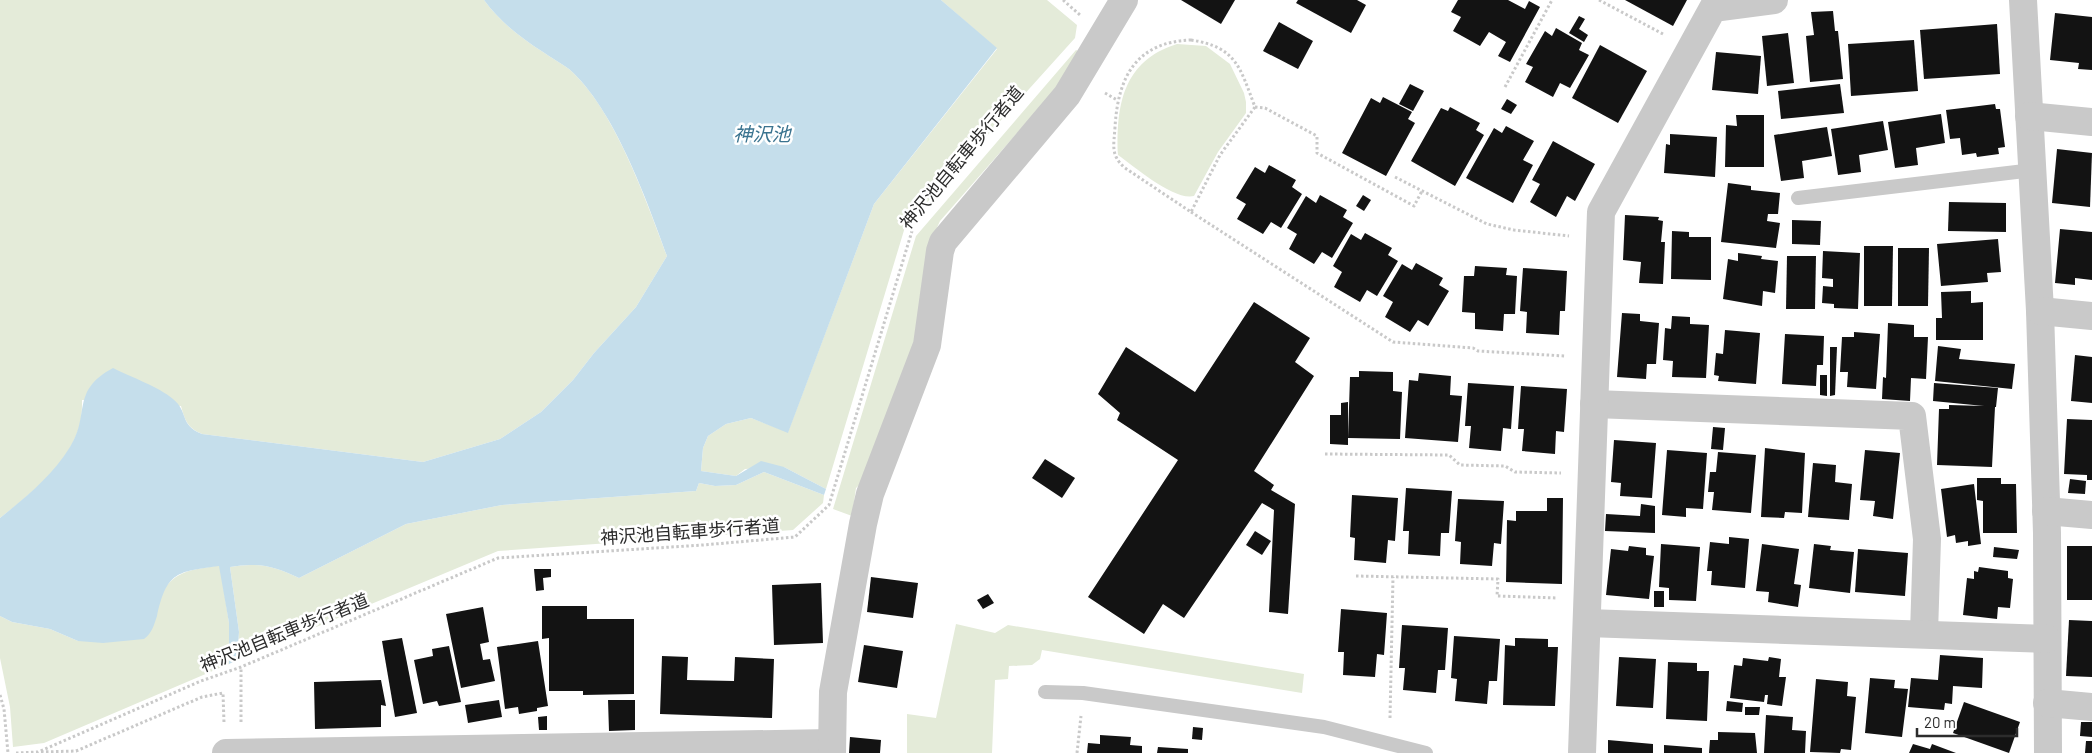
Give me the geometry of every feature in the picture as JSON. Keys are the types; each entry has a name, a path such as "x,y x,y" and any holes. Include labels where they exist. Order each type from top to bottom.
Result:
{"street":[{"path":"225,742 832,748 833,692 862,524 870,494 926,344 943,242 1067,95 1124,0"},
{"path":"1582,753 1601,212 1713,8 1774,0"},
{"path":"2023,0 2040,311 2046,511 2048,753"},
{"path":"2029,116 2092,122"},
{"path":"2040,311 2092,316"},
{"path":"1594,404 1912,416 1927,539 1924,633"},
{"path":"2046,511 2092,515"},
{"path":"1587,623 1924,633 2047,639"},
{"path":"2047,703 2092,707"}],"lane":[{"path":"1798,198 2033,170"},
{"path":"1045,692 1083,693 1324,728 1426,753"}],"path":[{"path":"1505,87 1552,0"},
{"path":"1599,0 1671,38"},
{"path":"1255,107 1240,66 1227,53 1209,43 1176,40 1160,45 1135,62 1116,103 1114,150 1116,160 1191,212 1393,342 1473,348 1478,351 1572,356"},
{"path":"1255,107 1265,108 1317,136 1317,153 1414,206 1422,191"},
{"path":"1191,212 1220,155 1255,107"},
{"path":"1395,177 1487,224 1514,230 1575,236"},
{"name":"神沢池自転車歩行者道","path":"16,753 38,752 201,681 241,667 498,558 704,545 794,537 829,505 910,233 917,226"},
{"path":"1325,454 1449,455 1460,464 1505,466 1516,472 1568,473"},
{"path":"1356,576 1498,579 1496,596 1563,598"},
{"path":"1390,744 1393,577"},
{"path":"241,667 241,705"},
{"path":"38,752 76,750 202,697 223,693 225,742"},
{"path":"1076,753 1083,693"},
{"path":"0,695 4,708 8,753"}],"green space":[{"path":"0,0 484,0 511,29 569,69 585,86 600,107 627,156 667,256 636,307 594,353 573,380 541,412 500,439 423,462 202,434 193,429 188,423 181,406 82,400 80,424 68,452 48,477 0,518"},
{"path":"941,0 1047,0 1077,25 1075,38 905,227 826,489 784,467 745,469 736,476 701,471 703,448 708,436 726,424 751,418 788,432 874,204 997,49"},
{"path":"1177,44 1206,46 1230,64 1244,93 1246,102 1246,113 1218,152 1194,196 1186,196 1166,188 1144,175 1118,155 1119,119 1126,87 1134,73 1145,61"},
{"path":"1076,50 1080,52 1061,83 940,221 928,247 915,344 866,479 856,488 852,516 833,509 916,236"},
{"path":"764,472 824,495 823,503 793,530 498,551 237,660 239,632 230,567 266,566 299,578 406,524 502,505 696,491 699,483 715,486 736,485"},
{"path":"220,565 229,623 229,664 44,743 13,747 10,707 0,658 0,616 12,622 50,629 78,641 161,594 166,586 179,575"},
{"path":"956,624 995,633 1008,625 1304,674 1302,693 1042,650 1040,659 1032,665 1009,666 1008,679 995,680 992,753 907,753 907,714 936,718"}],"water":[{"name":"神沢池","path":"484,0 941,0 997,48 874,204 788,433 751,418 726,424 708,436 703,448 701,471 736,476 761,461 784,467 826,489 824,495 764,472 736,485 715,486 699,483 696,491 502,505 406,524 299,578 266,566 230,567 239,632 237,660 229,664 229,623 219,566 193,570 176,576 165,590 152,629 144,639 103,643 78,641 50,629 12,622 0,616 0,518 38,486 63,458 76,435 86,394 91,385 113,368 153,386 173,399 178,404 190,427 202,434 423,462 500,439 541,412 573,380 594,353 636,307 667,256 650,209 615,131 585,86 569,69 511,29"}],"building":[{"path":"1181,0 1235,0 1221,24"},
{"path":"1298,0 1357,0 1366,5 1351,33 1296,3"},
{"path":"1458,0 1508,0 1525,9 1529,1 1540,7 1510,62 1498,56 1506,42 1489,32 1480,46 1453,31 1461,17 1451,12"},
{"path":"1625,0 1687,0 1673,26"},
{"path":"1833,11 1835,31 1838,31 1843,79 1810,82 1806,36 1814,35 1811,12"},
{"path":"2055,13 2092,17 2092,70 2078,69 2079,63 2050,60"},
{"path":"1579,16 1585,19 1579,29 1588,35 1584,42 1569,33"},
{"path":"1279,22 1313,41 1298,69 1263,51"},
{"path":"1997,24 2000,74 1924,79 1920,30"},
{"path":"1556,28 1582,43 1579,50 1589,55 1570,88 1560,83 1553,97 1525,82 1533,67 1526,64 1545,31 1552,36"},
{"path":"1788,33 1794,83 1767,86 1762,36"},
{"path":"1914,40 1918,91 1851,96 1848,44"},
{"path":"1600,45 1647,71 1618,123 1572,98"},
{"path":"1716,52 1761,56 1758,94 1712,90"},
{"path":"1410,84 1424,91 1413,111 1399,104"},
{"path":"1840,84 1844,113 1781,119 1778,91"},
{"path":"1383,97 1412,112 1408,119 1415,123 1386,176 1342,153 1371,98 1380,103"},
{"path":"1507,99 1517,105 1511,114 1501,109"},
{"path":"1995,104 1996,109 2000,109 2005,147 1998,148 1999,154 1977,157 1976,153 1962,155 1960,138 1950,139 1946,110"},
{"path":"1450,107 1480,123 1476,130 1484,135 1455,186 1411,161 1441,108 1448,111"},
{"path":"1941,114 1945,143 1916,148 1918,165 1895,168 1888,122"},
{"path":"1736,115 1764,115 1764,167 1725,167 1726,125 1737,126"},
{"path":"1883,121 1888,150 1859,155 1861,172 1838,175 1831,129"},
{"path":"1506,126 1534,141 1523,160 1533,165 1513,203 1466,178 1494,128 1502,133"},
{"path":"1827,127 1832,156 1802,161 1804,178 1781,181 1774,135"},
{"path":"1670,134 1717,137 1715,177 1664,173 1666,144 1670,145"},
{"path":"1553,141 1595,164 1575,201 1567,196 1556,217 1530,202 1540,184 1532,180"},
{"path":"2057,149 2092,153 2090,207 2052,203"},
{"path":"1269,165 1296,180 1292,187 1302,194 1281,228 1271,222 1263,234 1237,219 1246,204 1236,198 1255,167 1265,173"},
{"path":"1728,183 1751,186 1751,190 1780,193 1778,214 1768,214 1767,221 1780,223 1776,248 1721,242"},
{"path":"1320,195 1347,210 1343,217 1353,223 1332,258 1322,252 1314,264 1289,249 1297,234 1287,228 1306,196 1316,203"},
{"path":"1363,195 1371,200 1364,211 1356,206"},
{"path":"1949,202 2006,203 2006,232 1948,231"},
{"path":"1625,215 1659,217 1658,220 1663,221 1661,242 1665,242 1663,284 1639,283 1641,262 1623,260"},
{"path":"1792,220 1821,221 1820,245 1792,244"},
{"path":"2060,229 2092,232 2092,280 2075,278 2075,285 2055,283"},
{"path":"1672,231 1689,232 1689,237 1711,237 1711,280 1671,279"},
{"path":"1365,233 1392,248 1388,255 1398,261 1377,296 1367,290 1360,302 1334,287 1342,272 1333,266 1351,234 1361,240"},
{"path":"1998,239 2001,272 1987,273 1988,282 1941,286 1937,244"},
{"path":"1864,246 1893,246 1892,306 1864,306"},
{"path":"1898,248 1929,248 1928,306 1898,306"},
{"path":"1823,251 1860,253 1858,309 1834,308 1834,304 1822,303 1823,286 1833,287 1833,279 1822,278"},
{"path":"1738,253 1762,256 1761,259 1778,261 1775,293 1763,291 1762,306 1723,299 1728,259 1738,261"},
{"path":"1787,256 1816,256 1815,309 1786,309"},
{"path":"1416,263 1443,278 1439,285 1449,291 1428,326 1418,320 1410,332 1385,317 1393,302 1383,296 1402,264 1412,270"},
{"path":"1475,266 1507,268 1506,275 1517,276 1515,314 1504,314 1503,331 1475,329 1475,313 1462,312 1464,276 1474,276"},
{"path":"1523,268 1567,271 1565,311 1560,311 1559,335 1526,333 1527,312 1520,311"},
{"path":"1971,291 1971,303 1983,302 1983,340 1936,340 1936,318 1942,318 1941,292"},
{"path":"1254,302 1310,338 1295,362 1314,376 1254,471 1274,485 1271,490 1295,504 1288,614 1269,612 1274,510 1262,503 1184,618 1163,604 1144,634 1088,597 1178,460 1117,420 1120,413 1098,394 1126,347 1195,392"},
{"path":"1622,313 1640,314 1640,321 1659,323 1656,364 1647,364 1646,379 1617,377"},
{"path":"1672,316 1690,317 1690,324 1709,325 1706,378 1672,377 1673,361 1663,360 1665,328 1671,329"},
{"path":"1888,323 1914,325 1914,337 1928,337 1926,379 1911,378 1910,401 1882,399 1883,377 1886,378"},
{"path":"1725,330 1760,333 1756,384 1718,381 1719,376 1714,375 1716,353 1723,354"},
{"path":"1854,332 1880,334 1876,389 1847,387 1848,372 1840,372 1842,337 1854,337"},
{"path":"1785,334 1824,336 1823,365 1817,365 1816,386 1782,384"},
{"path":"1938,346 1961,349 1959,359 2015,364 2012,389 1935,381"},
{"path":"1830,347 1837,347 1835,395 1830,396"},
{"path":"2075,355 2092,357 2092,403 2071,401"},
{"path":"1359,371 1393,372 1393,391 1402,392 1400,439 1348,438 1350,377 1359,377"},
{"path":"1419,373 1451,376 1450,395 1462,396 1458,442 1405,438 1409,380 1418,381"},
{"path":"1820,375 1827,375 1827,396 1820,395"},
{"path":"1468,383 1514,386 1511,429 1503,428 1501,451 1469,448 1471,426 1465,426"},
{"path":"1934,383 1998,388 1995,407 1992,467 1937,465 1939,409 1949,409 1949,405 1984,406 1933,401"},
{"path":"1521,386 1567,389 1564,432 1556,431 1555,454 1522,451 1524,429 1518,429"},
{"path":"1348,402 1348,445 1330,444 1330,415 1341,415 1341,403"},
{"path":"2067,419 2092,420 2092,480 2087,480 2087,475 2064,474"},
{"path":"1713,427 1725,428 1723,450 1711,449"},
{"path":"1614,440 1656,443 1652,498 1620,496 1621,483 1611,482"},
{"path":"1765,448 1805,453 1802,513 1785,512 1784,518 1761,517"},
{"path":"1667,450 1707,453 1703,509 1686,508 1686,517 1662,515"},
{"path":"1865,450 1900,453 1893,519 1873,516 1875,501 1860,500"},
{"path":"1718,452 1756,455 1751,513 1712,510 1714,492 1708,492 1710,472 1716,472"},
{"path":"1045,459 1075,478 1062,498 1032,478"},
{"path":"1813,463 1836,465 1835,482 1852,484 1849,520 1808,517"},
{"path":"1977,478 2001,478 2001,484 2016,484 2017,533 1983,533 1983,501 1977,500"},
{"path":"2070,479 2086,481 2085,494 2068,493"},
{"path":"1974,484 1981,544 1968,546 1968,541 1956,543 1955,535 1947,537 1941,489"},
{"path":"1406,488 1452,491 1449,533 1441,533 1440,556 1408,554 1409,531 1403,531"},
{"path":"1352,495 1398,498 1395,541 1388,540 1386,563 1354,560 1355,538 1350,537"},
{"path":"1547,498 1563,498 1562,584 1506,582 1507,520 1516,521 1516,511 1547,511"},
{"path":"1458,499 1504,501 1501,544 1494,543 1492,566 1460,564 1461,542 1455,541"},
{"path":"1641,504 1655,506 1655,533 1605,531 1606,514 1640,516"},
{"path":"1255,531 1271,541 1262,555 1246,545"},
{"path":"1729,537 1749,539 1745,588 1711,585 1712,571 1707,571 1710,542 1729,544"},
{"path":"1661,544 1700,547 1696,601 1669,600 1669,588 1659,587"},
{"path":"1762,544 1799,549 1794,584 1801,585 1798,607 1768,602 1769,592 1756,591"},
{"path":"1814,544 1831,546 1830,550 1854,552 1850,593 1809,588"},
{"path":"1629,546 1646,548 1646,555 1654,556 1649,599 1606,595 1611,549 1628,551"},
{"path":"2067,546 2092,546 2092,600 2067,600"},
{"path":"1994,547 2019,550 2017,559 1993,557"},
{"path":"1858,549 1908,553 1905,596 1855,592"},
{"path":"1979,567 2008,571 2008,578 2013,579 2010,608 1998,607 1997,619 1963,615 1967,578 1974,579 1974,571 1978,572"},
{"path":"534,569 551,569 551,577 543,578 544,590 536,591"},
{"path":"871,577 918,583 913,618 867,612"},
{"path":"821,583 823,643 774,645 772,585"},
{"path":"1654,591 1664,591 1664,607 1654,607"},
{"path":"988,594 994,603 983,609 977,600"},
{"path":"542,606 587,606 587,619 634,619 634,694 583,695 583,691 549,691 549,638 542,639"},
{"path":"483,607 489,642 480,644 483,660 490,659 495,681 461,688 446,614"},
{"path":"1341,609 1387,613 1384,655 1377,654 1375,677 1343,675 1344,652 1338,652"},
{"path":"2069,620 2092,621 2092,677 2066,676"},
{"path":"1402,625 1448,628 1445,670 1438,670 1436,693 1403,690 1405,668 1399,668"},
{"path":"1454,636 1500,639 1497,681 1489,681 1487,704 1455,701 1457,679 1451,678"},
{"path":"402,638 417,713 395,717 382,641"},
{"path":"1515,638 1548,639 1548,647 1558,647 1555,706 1503,705 1505,645 1515,646"},
{"path":"538,641 548,706 537,708 537,711 519,714 518,707 505,709 497,647"},
{"path":"864,645 903,651 897,688 858,682"},
{"path":"449,646 461,702 439,706 437,701 423,704 414,660 433,656 432,649"},
{"path":"1940,655 1983,658 1982,688 1953,686 1952,704 1945,703 1944,710 1908,707 1911,678 1938,680"},
{"path":"662,656 688,657 687,680 734,681 735,657 774,659 772,718 660,714"},
{"path":"1619,657 1656,659 1653,708 1616,706"},
{"path":"1769,657 1781,659 1779,677 1786,677 1782,706 1767,704 1768,695 1765,695 1764,702 1730,698 1734,665 1742,666 1743,658 1768,661"},
{"path":"1668,662 1697,663 1697,671 1709,671 1707,721 1666,719"},
{"path":"1870,678 1895,680 1894,688 1908,689 1902,737 1865,733"},
{"path":"1816,679 1848,682 1847,696 1856,697 1851,750 1841,749 1840,753 1810,752"},
{"path":"381,680 386,706 381,705 381,727 315,729 314,682"},
{"path":"499,700 502,717 468,723 465,705"},
{"path":"608,700 635,700 635,730 609,731"},
{"path":"1727,701 1743,703 1742,712 1726,711"},
{"path":"1964,702 2020,722 2009,753 1953,733"},
{"path":"1745,707 1760,707 1759,715 1745,715"},
{"path":"1766,715 1793,717 1792,730 1806,731 1805,753 1764,753"},
{"path":"547,716 547,730 539,730 538,717"},
{"path":"2081,722 2092,722 2092,737 2080,736"},
{"path":"1193,727 1203,728 1202,740 1192,739"},
{"path":"1718,732 1755,733 1757,753 1709,753 1710,740 1718,740"},
{"path":"1100,735 1131,737 1130,745 1142,746 1142,753 1087,753 1088,743 1100,744"},
{"path":"850,737 881,740 880,753 849,753"},
{"path":"1608,740 1653,744 1653,753 1608,753"},
{"path":"2086,741 2092,741 2092,753 2085,753"},
{"path":"1913,744 1930,749 1932,744 1956,753 1909,753"},
{"path":"1664,745 1702,748 1702,753 1664,753"},
{"path":"1158,747 1188,749 1188,753 1157,753"}]}
